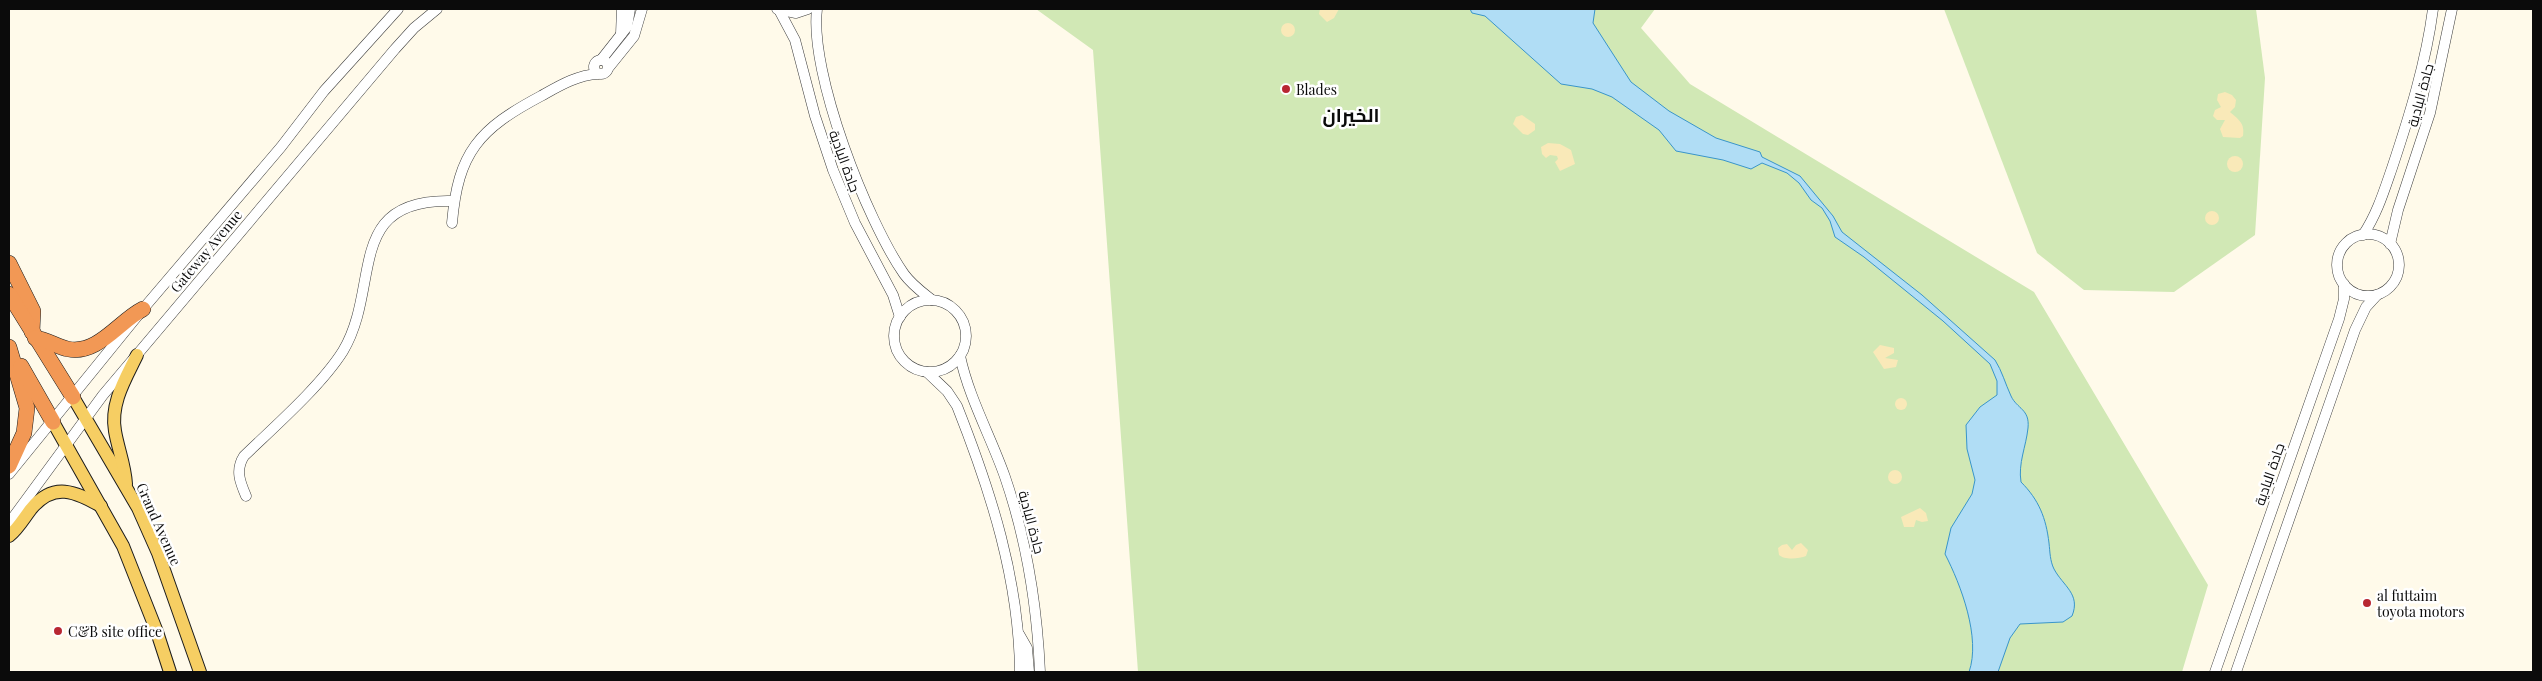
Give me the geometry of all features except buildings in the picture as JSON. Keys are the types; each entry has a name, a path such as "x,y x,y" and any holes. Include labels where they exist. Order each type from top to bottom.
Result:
{"highway":[{"path":"9,263 33,311 33,335"},
{"path":"9,294 73,397"},
{"path":"33,335 67,349 81,349 98,343 126,318 143,309"},
{"path":"9,347 53,422"},
{"path":"9,347 27,408 24,433 9,466"}],"main road":[{"path":"127,486 124,462 115,432 114,417 119,394 137,355"},
{"name":"Grand Avenue","path":"73,397 127,486 158,553 200,672"},
{"path":"53,422 102,506 139,584 170,672"},
{"path":"9,536 36,504 52,493 71,492 102,506"}],"street":[{"name":"Gateway Avenue","path":"9,474 143,309 280,147 324,91 398,9"},
{"name":"Gateway Avenue","path":"9,523 65,444 137,355 395,49 414,28 437,9"},
{"path":"621,34 622,9"},
{"path":"452,224 454,200 465,161 486,132 510,112 570,80 605,74 602,64 629,22 630,9"},
{"path":"570,80 578,72 602,64 634,36 642,9"},
{"path":"778,10 796,12 808,9"},
{"name":"جادة البادية","path":"817,9 816,35 823,68 853,169 872,213 901,269 913,284 932,300"},
{"name":"جادة البادية","path":"2363,235 2378,209 2399,146 2423,61 2433,9"},
{"name":"جادة البادية","path":"2390,244 2398,210 2430,113 2452,9"},
{"name":"جادة البادية","path":"778,10 795,40 815,116 833,170 856,223 893,295 900,317"},
{"path":"246,496 239,476 244,456 330,368 350,336 359,312 372,245 381,228 393,215 410,204 430,200 454,200"},
{"path":"2236,672 2355,330 2366,307 2377,295 2393,284 2399,269 2397,255 2390,244 2378,236 2363,235 2351,240 2339,256 2338,269 2344,284 2358,294 2377,295"},
{"name":"جادة البادية","path":"2215,672 2339,319 2344,299 2344,284"},
{"path":"927,372 949,367 960,356 966,338 963,321 953,308 932,300 912,306 900,317 895,332 898,350 906,362 927,372 954,401 987,486 1006,558 1018,631 1020,672"},
{"name":"جادة البادية","path":"960,356 966,381 1002,469 1021,528 1035,606 1040,672"},
{"path":"1018,631 1027,648 1029,672"}],"green space":[{"path":"1036,9 1655,9 1641,28 1690,84 2034,292 2208,585 2182,672 1138,672 1093,50"},
{"path":"1944,9 2256,9 2265,78 2255,235 2174,292 2084,290 2037,253"}],"sand":[{"path":"1320,9 1339,9 1334,18 1327,22 1319,14"},
{"path":"1285,23 1291,23 1295,30 1291,37 1285,37 1281,33 1281,27"},
{"path":"2225,92 2232,95 2236,100 2235,107 2230,112 2242,125 2243,136 2240,138 2223,137 2220,129 2225,120 2217,120 2213,116 2215,110 2221,107 2217,100 2218,94"},
{"path":"1522,115 1535,124 1535,130 1528,135 1523,134 1513,124 1516,117"},
{"path":"1548,143 1560,144 1571,150 1575,164 1560,171 1555,162 1558,159 1557,156 1550,155 1546,158 1542,154 1541,147"},
{"path":"2235,156 2243,164 2235,172 2227,164"},
{"path":"2212,211 2217,213 2219,218 2217,223 2212,225 2207,223 2205,218 2207,213"},
{"path":"1880,345 1894,348 1894,353 1885,358 1898,360 1896,367 1884,369 1873,352"},
{"path":"1899,398 1903,398 1907,404 1903,410 1899,410 1895,406 1895,402"},
{"path":"1895,470 1900,472 1902,477 1900,482 1895,484 1890,482 1888,477 1890,472"},
{"path":"1920,508 1926,513 1928,521 1916,520 1914,527 1904,527 1901,517"},
{"path":"1801,543 1808,550 1806,556 1784,558 1779,555 1778,548 1782,545 1787,544 1792,550"}],"water":[{"path":"1470,9 1595,9 1593,23 1631,82 1669,111 1716,138 1760,152 1762,157 1800,176 1833,216 1842,232 1922,295 1995,360 2011,396 2027,417 2028,428 2021,462 2021,482 2033,496 2044,517 2053,566 2073,596 2074,608 2072,616 2063,622 2020,624 2010,638 1998,672 1969,672 1973,644 1968,612 1945,554 1951,528 1972,494 1975,480 1967,449 1966,425 1980,407 1997,395 1997,381 1990,364 1943,321 1864,257 1835,237 1830,221 1822,208 1811,200 1799,183 1787,173 1762,163 1751,169 1723,160 1676,151 1659,130 1612,97 1592,89 1561,84 1485,16 1472,13"}],"place":[{"name":"Blades","path":"1286,89"},
{"name":"al futtaim toyota motors","path":"2367,603"},
{"name":"C&B site office","path":"58,631"}],"district":[{"name":"الخيران","path":"1351,114"}]}
